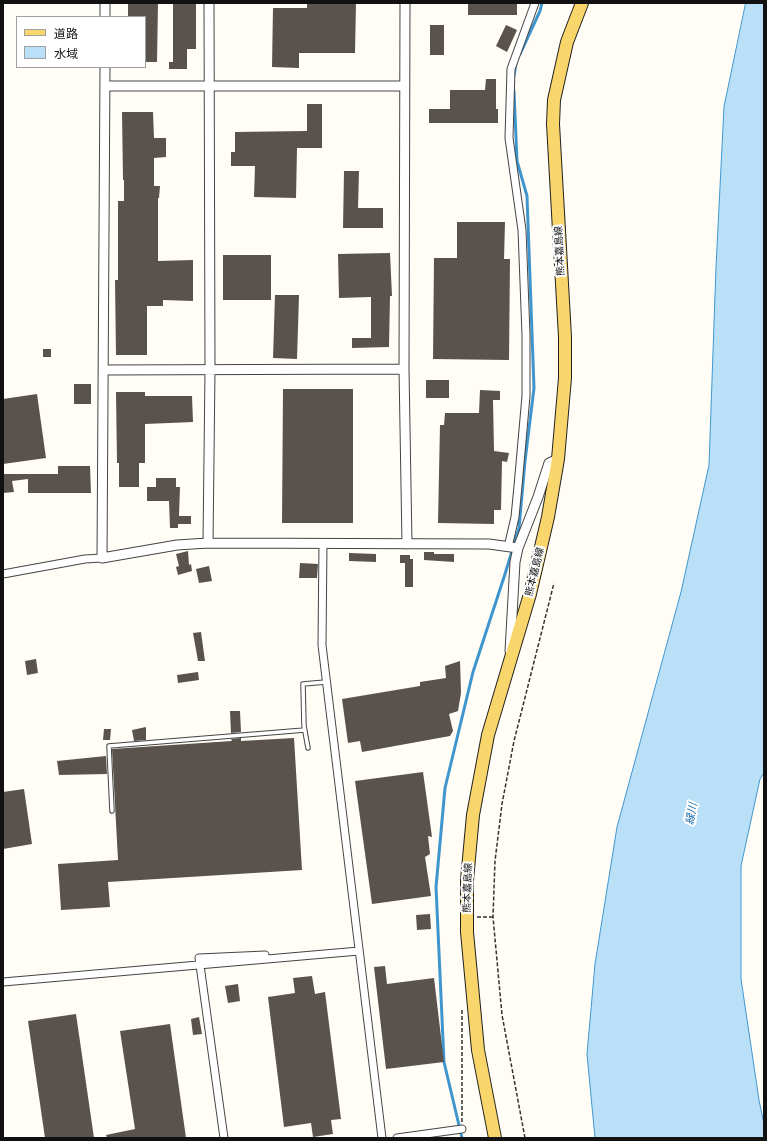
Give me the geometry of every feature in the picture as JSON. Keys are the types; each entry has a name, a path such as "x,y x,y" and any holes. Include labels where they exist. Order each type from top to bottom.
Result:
{"main road":[{"name":"熊本嘉島線","path":"495,1138 478,1050 466,932 469,852 480,774 488,735 538,562 548,517 558,459 565,378 565,337 553,124 554,100 567,42 582,3"}],"street":[{"path":"105,3 105,16"},
{"path":"208,543 210,370 209,3"},
{"path":"405,3 404,370 407,544"},
{"path":"508,547 515,517 526,396 526,343 522,230 509,138 511,69 535,3"},
{"path":"102,558 105,68"},
{"path":"105,86 405,86"},
{"path":"103,370 404,370"},
{"path":"510,662 510,628 515,562 518,548 538,497 548,462 558,459"},
{"path":"3,574 85,559 102,558 176,545 208,543 489,544 518,548"},
{"path":"323,543 322,645 382,1138"},
{"path":"224,1138 199,958 359,951"},
{"path":"3,982 200,966"},
{"path":"397,1138 462,1129"}],"lane":[{"path":"308,748 305,730 303,684 326,682"},
{"path":"112,811 109,746 305,730"}],"path":[{"path":"525,1138 502,1015 493,917 495,861 502,804 514,741 554,583"},
{"path":"467,917 493,917"},
{"path":"462,1129 461,1051 463,1002"}],"water":[{"name":"緑川","path":"746,3 764,3 764,773 760,779 741,866 741,979 764,1124 764,1138 595,1138 587,1054 595,964 617,827 681,592 709,465 716,267 724,107"}],"building":[{"path":"128,3 158,3 157,62 146,62 146,16 128,16"},
{"path":"173,3 196,3 196,49 187,49 187,69 169,69 169,62 173,62"},
{"path":"307,3 356,3 355,53 299,53 299,68 272,67 273,8 307,8"},
{"path":"468,3 517,3 517,15 468,15"},
{"path":"430,25 444,25 444,55 430,55"},
{"path":"506,25 517,30 507,52 496,46"},
{"path":"486,79 496,79 496,109 498,109 498,123 429,123 429,109 450,109 450,90 485,90"},
{"path":"307,104 322,104 322,148 297,148 296,198 254,197 255,166 231,166 231,152 235,152 235,132 307,131"},
{"path":"122,112 153,112 154,138 166,138 166,157 154,158 154,186 160,186 158,198 158,261 193,260 193,301 163,300 163,306 147,306 147,355 116,355 115,280 118,280 118,201 124,201"},
{"path":"344,171 359,171 358,208 383,208 383,228 343,228"},
{"path":"457,222 505,222 504,259 510,259 509,360 433,359 434,258 457,258"},
{"path":"390,253 392,296 390,296 389,347 352,348 352,338 371,338 371,297 339,298 338,254"},
{"path":"223,255 271,255 271,300 223,300"},
{"path":"275,295 299,295 297,359 273,358"},
{"path":"43,349 51,349 51,357 43,357"},
{"path":"426,380 449,380 449,398 426,398"},
{"path":"74,384 91,384 91,404 74,404"},
{"path":"283,389 353,389 353,523 282,523"},
{"path":"480,390 500,391 500,400 493,400 494,451 509,453 507,462 502,461 501,510 494,510 494,524 438,523 440,425 444,425 445,413 479,413"},
{"path":"116,392 145,392 145,396 192,396 193,422 145,424 145,463 139,463 139,487 119,487 119,463 117,463"},
{"path":"37,394 46,458 3,464 3,399"},
{"path":"58,466 90,466 91,493 28,493 28,479 12,481 14,492 3,493 3,474 58,474"},
{"path":"156,478 176,478 176,487 180,487 179,516 191,516 191,524 178,524 178,528 170,528 169,501 147,501 147,487 156,487"},
{"path":"188,551 189,565 191,564 192,571 178,575 176,567 179,566 176,554"},
{"path":"424,552 434,552 434,554 454,554 454,562 424,560"},
{"path":"349,553 376,554 376,562 349,561"},
{"path":"400,555 410,555 410,559 413,559 413,587 405,587 405,563 400,563"},
{"path":"300,563 318,564 317,578 299,578"},
{"path":"209,566 212,581 199,583 196,569"},
{"path":"201,632 205,661 198,661 193,633"},
{"path":"36,659 38,673 27,675 25,661"},
{"path":"460,661 461,693 458,711 449,714 453,731 450,736 362,752 360,741 348,743 342,699 420,686 420,682 446,678 445,666"},
{"path":"198,672 199,680 178,683 177,675"},
{"path":"230,711 240,711 241,732 231,733"},
{"path":"146,727 146,740 134,741 132,730"},
{"path":"104,729 111,729 110,740 103,740"},
{"path":"241,738 241,741 294,738 302,870 108,882 110,907 61,910 58,864 118,860 112,749 232,741 231,739"},
{"path":"106,756 107,774 59,775 57,761"},
{"path":"423,772 432,837 428,836 430,854 425,857 431,896 372,904 355,781"},
{"path":"24,789 32,844 3,849 3,792"},
{"path":"430,914 431,929 417,930 416,915"},
{"path":"385,966 387,984 434,978 444,1062 386,1069 374,967"},
{"path":"312,976 315,994 325,992 341,1119 331,1120 333,1134 313,1137 311,1123 284,1127 268,997 295,993 293,978"},
{"path":"238,984 240,1001 228,1003 225,986"},
{"path":"76,1014 94,1138 45,1138 28,1021"},
{"path":"199,1017 202,1034 193,1035 191,1019"},
{"path":"170,1024 186,1138 107,1138 106,1135 135,1129 120,1031"}],"waterway":[{"path":"520,54 540,11 542,3"},
{"path":"514,76 516,63"},
{"path":"462,1138 444,1062 436,887 445,788 473,672 519,528 534,388 527,196 517,161 514,91"}]}
